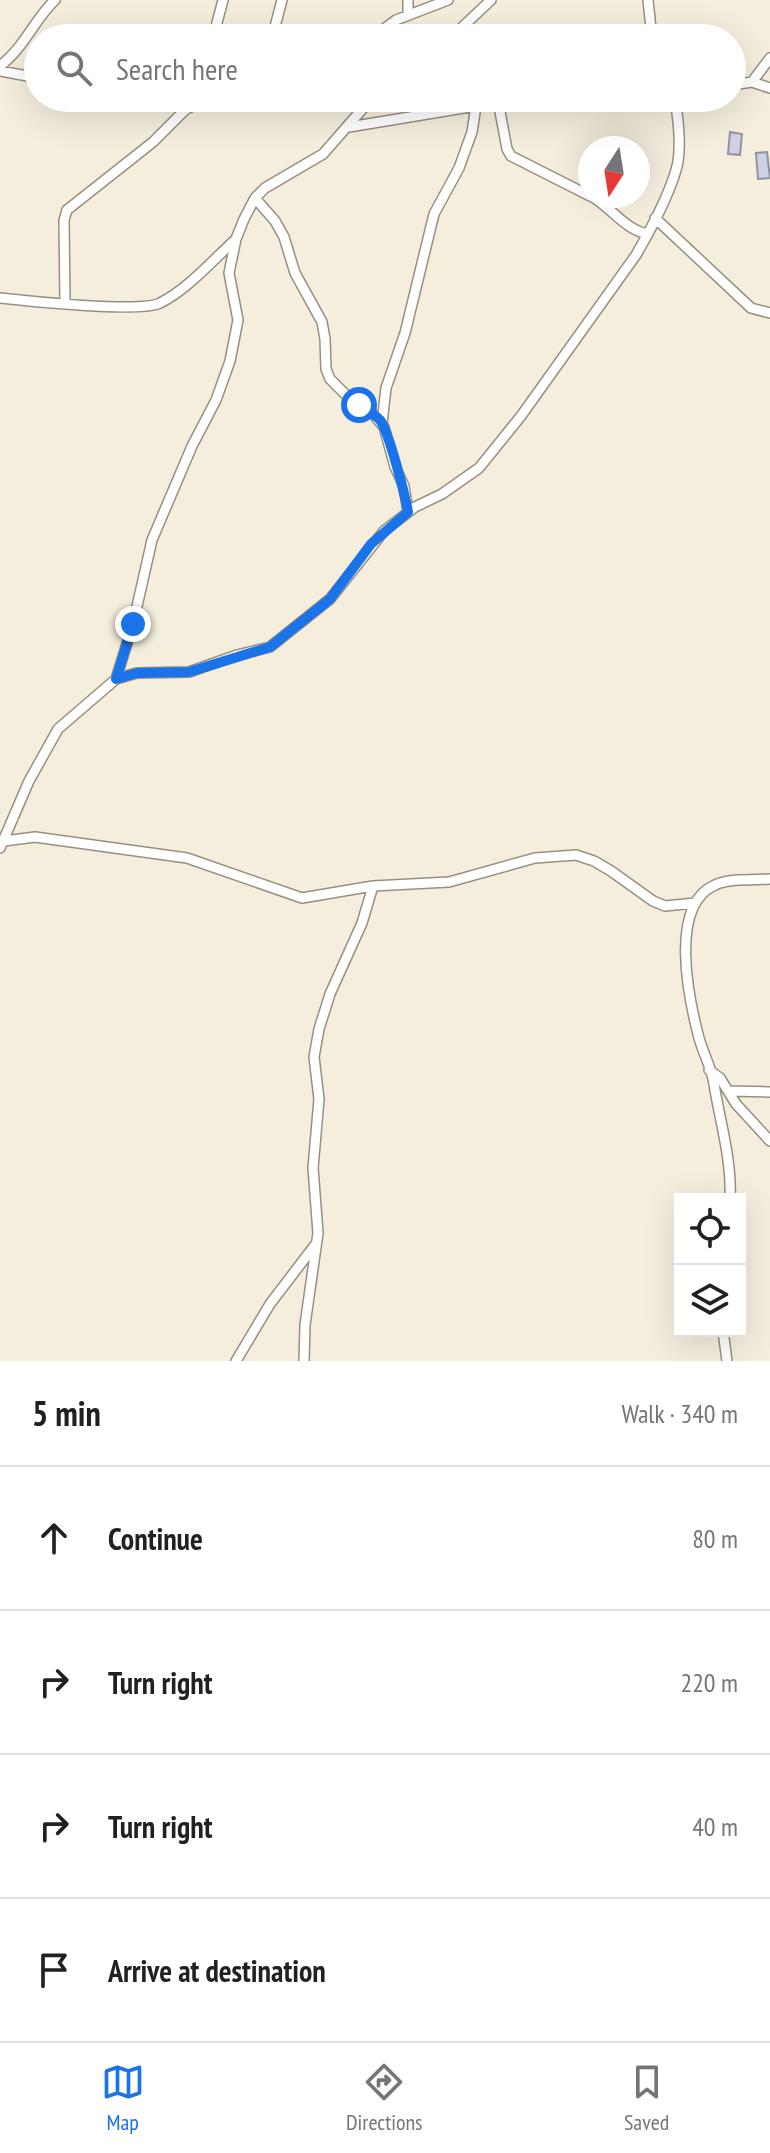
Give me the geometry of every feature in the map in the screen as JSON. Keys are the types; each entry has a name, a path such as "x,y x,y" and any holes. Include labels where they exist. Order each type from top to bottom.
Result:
{"street":[{"path":"38,24 55,0"},
{"path":"217,24 223,0"},
{"path":"276,24 282,0"},
{"path":"408,0 408,15"},
{"path":"390,24 448,0"},
{"path":"466,24 491,0"},
{"path":"648,0 651,24"},
{"path":"0,68 24,37"},
{"path":"752,82 770,58"},
{"path":"0,68 24,74"},
{"path":"746,83 770,88"},
{"path":"65,303 64,220 67,210 153,142 183,112"},
{"path":"116,679 133,624 152,540 192,446 216,400 230,361 238,320 229,273 236,239 255,198 277,179 323,154 361,112"},
{"path":"349,127 440,112"},
{"path":"408,512 404,486 382,423 386,388 405,333 434,214 459,168 472,132 475,112"},
{"path":"500,112 511,156 578,190"},
{"path":"2,845 29,781 58,729 116,679 137,673 189,672 270,647 330,599 371,544 408,512 479,468 521,416 648,234 677,165 678,112"},
{"path":"255,198 284,237 295,273 322,322 326,369 330,379 382,423"},
{"path":"609,208 637,232 648,234"},
{"path":"655,218 751,308 770,313"},
{"path":"0,298 156,305 201,271 236,239"},
{"path":"2,845 35,837 187,858 302,898 373,886 449,882 535,858 576,855 594,861 665,906 695,903"},
{"path":"730,1193 727,1154 714,1084 689,989 685,934 695,903 715,885 770,879"},
{"path":"304,1361 318,1212 313,1168 319,1099 314,1057 330,994 362,923 373,886"},
{"path":"709,1070 720,1078 736,1104 770,1141"},
{"path":"728,1091 770,1092"},
{"path":"236,1361 270,1304 317,1242"},
{"path":"724,1337 727,1361"}],"building":[{"path":"730,132 742,134 740,155 728,154"},
{"path":"767,152 770,178 758,179 756,153"}],"route":[{"path":"133,624 116,679 137,673 189,672 237,655 258,652 270,647 324,605 371,544 408,512 404,486 395,467 384,427 373,414 359,405"}]}
